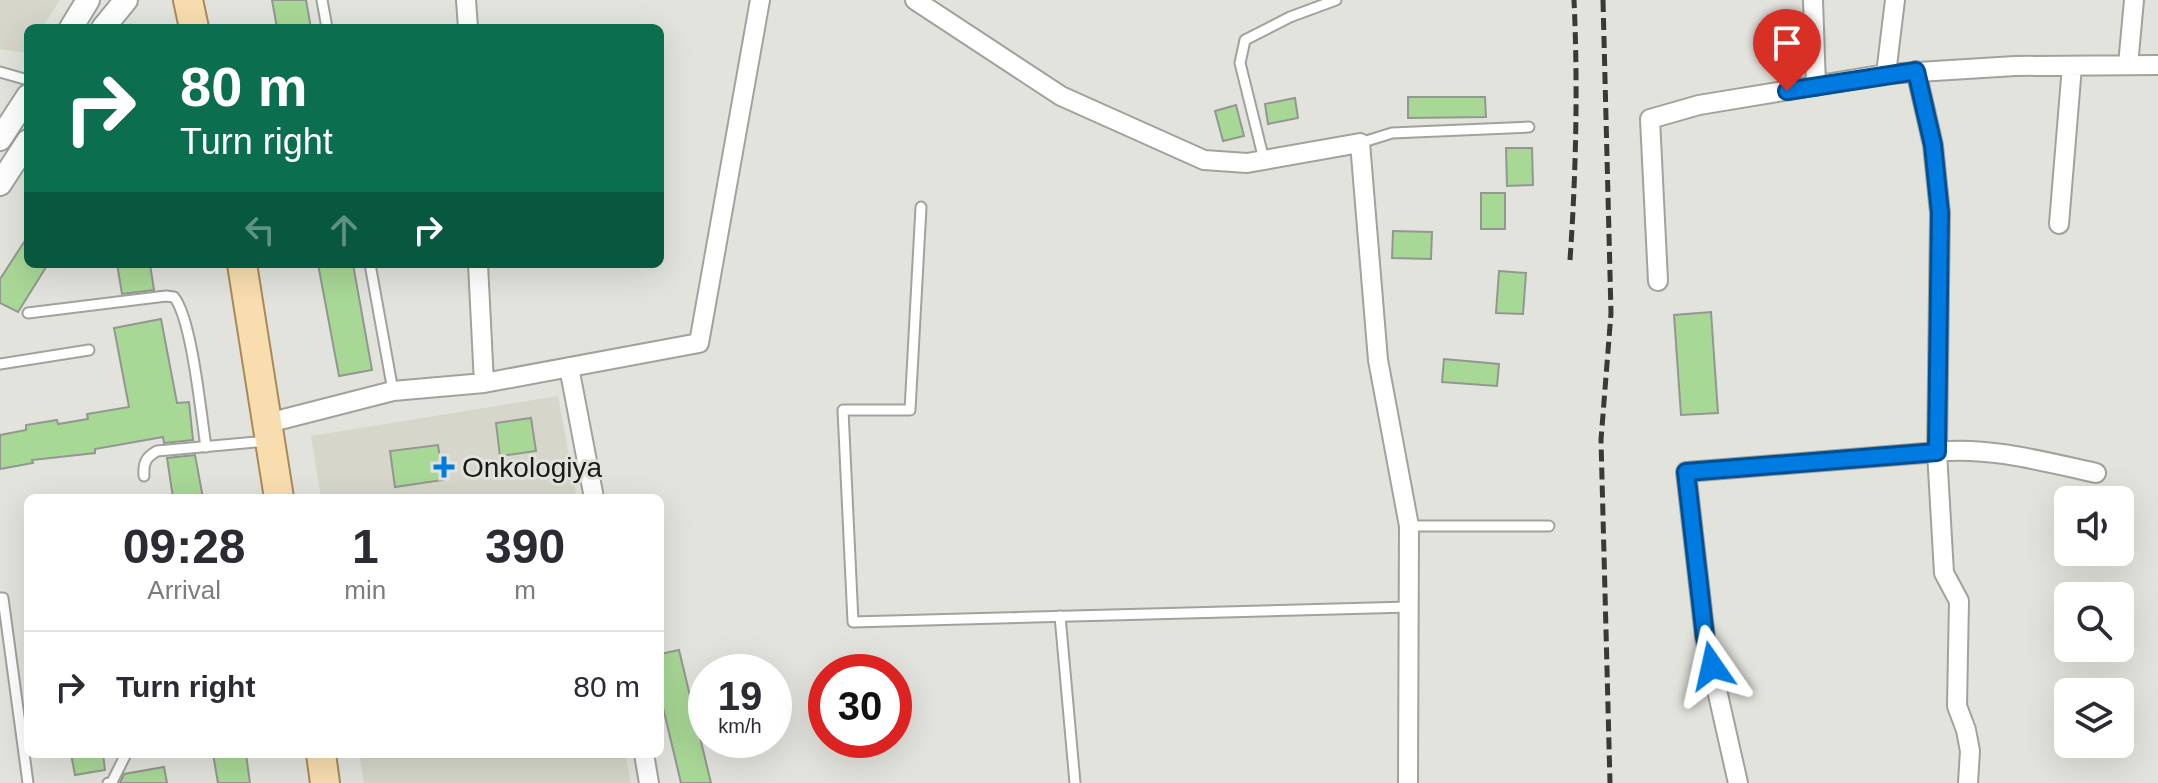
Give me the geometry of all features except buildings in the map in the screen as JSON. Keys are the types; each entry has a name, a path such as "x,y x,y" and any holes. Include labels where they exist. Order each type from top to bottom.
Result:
{"main road":[{"path":"188,0 193,24"},
{"path":"243,268 278,494"},
{"path":"322,758 325,783"}],"street":[{"path":"73,24 88,0"},
{"path":"106,24 126,0"},
{"path":"466,0 468,24"},
{"path":"269,432 393,391 484,383 699,343 760,0"},
{"path":"915,0 1061,96 1204,160 1247,163 1360,143 1378,360 1409,526 1408,783"},
{"path":"1813,0 1816,86"},
{"path":"1886,74 1895,0"},
{"path":"2128,65 2134,0"},
{"path":"1658,281 1650,119 1699,105 1886,74 2158,65"},
{"path":"2059,224 2072,66"},
{"path":"1916,71 1933,145 1940,213 1937,452 1944,573 1959,601 1957,706 1970,751 1970,783"},
{"path":"0,139 24,102"},
{"path":"0,184 24,147"},
{"path":"478,268 484,383"},
{"path":"569,367 593,494"},
{"path":"1738,783 1705,637 1686,472 1950,450 2033,458 2096,473"},
{"path":"645,758 649,783"}],"lane":[{"path":"322,0 326,24"},
{"path":"1264,160 1240,63 1245,40 1290,17 1336,0"},
{"path":"0,72 24,79"},
{"path":"1360,143 1392,133 1529,127"},
{"path":"921,207 910,410 843,410 853,622 1409,607"},
{"path":"371,268 393,391"},
{"path":"28,313 174,297 180,304 192,355 206,447"},
{"path":"0,364 89,350"},
{"path":"144,476 143,465 149,455 157,451 206,447 269,432"},
{"path":"1409,526 1549,526"},
{"path":"0,598 3,598 24,753"},
{"path":"1060,616 1075,783"},
{"path":"25,758 28,783"},
{"path":"108,783 112,782 124,758"}],"shaded area":[{"path":"0,0 60,0 45,24 24,24 24,53 0,49"},
{"name":"Onkologiya","path":"558,396 576,494 320,494 311,436"},
{"path":"360,758 626,758 631,783 364,783"}],"railway":[{"path":"1570,260 1576,130 1574,0"},
{"path":"1603,0 1611,313 1601,440 1610,783"}],"place":[{"name":"Onkologiya","path":"444,467"}],"route":[{"path":"1712,666 1705,637 1686,472 1937,452 1940,213 1933,145 1916,71 1787,91"}]}
